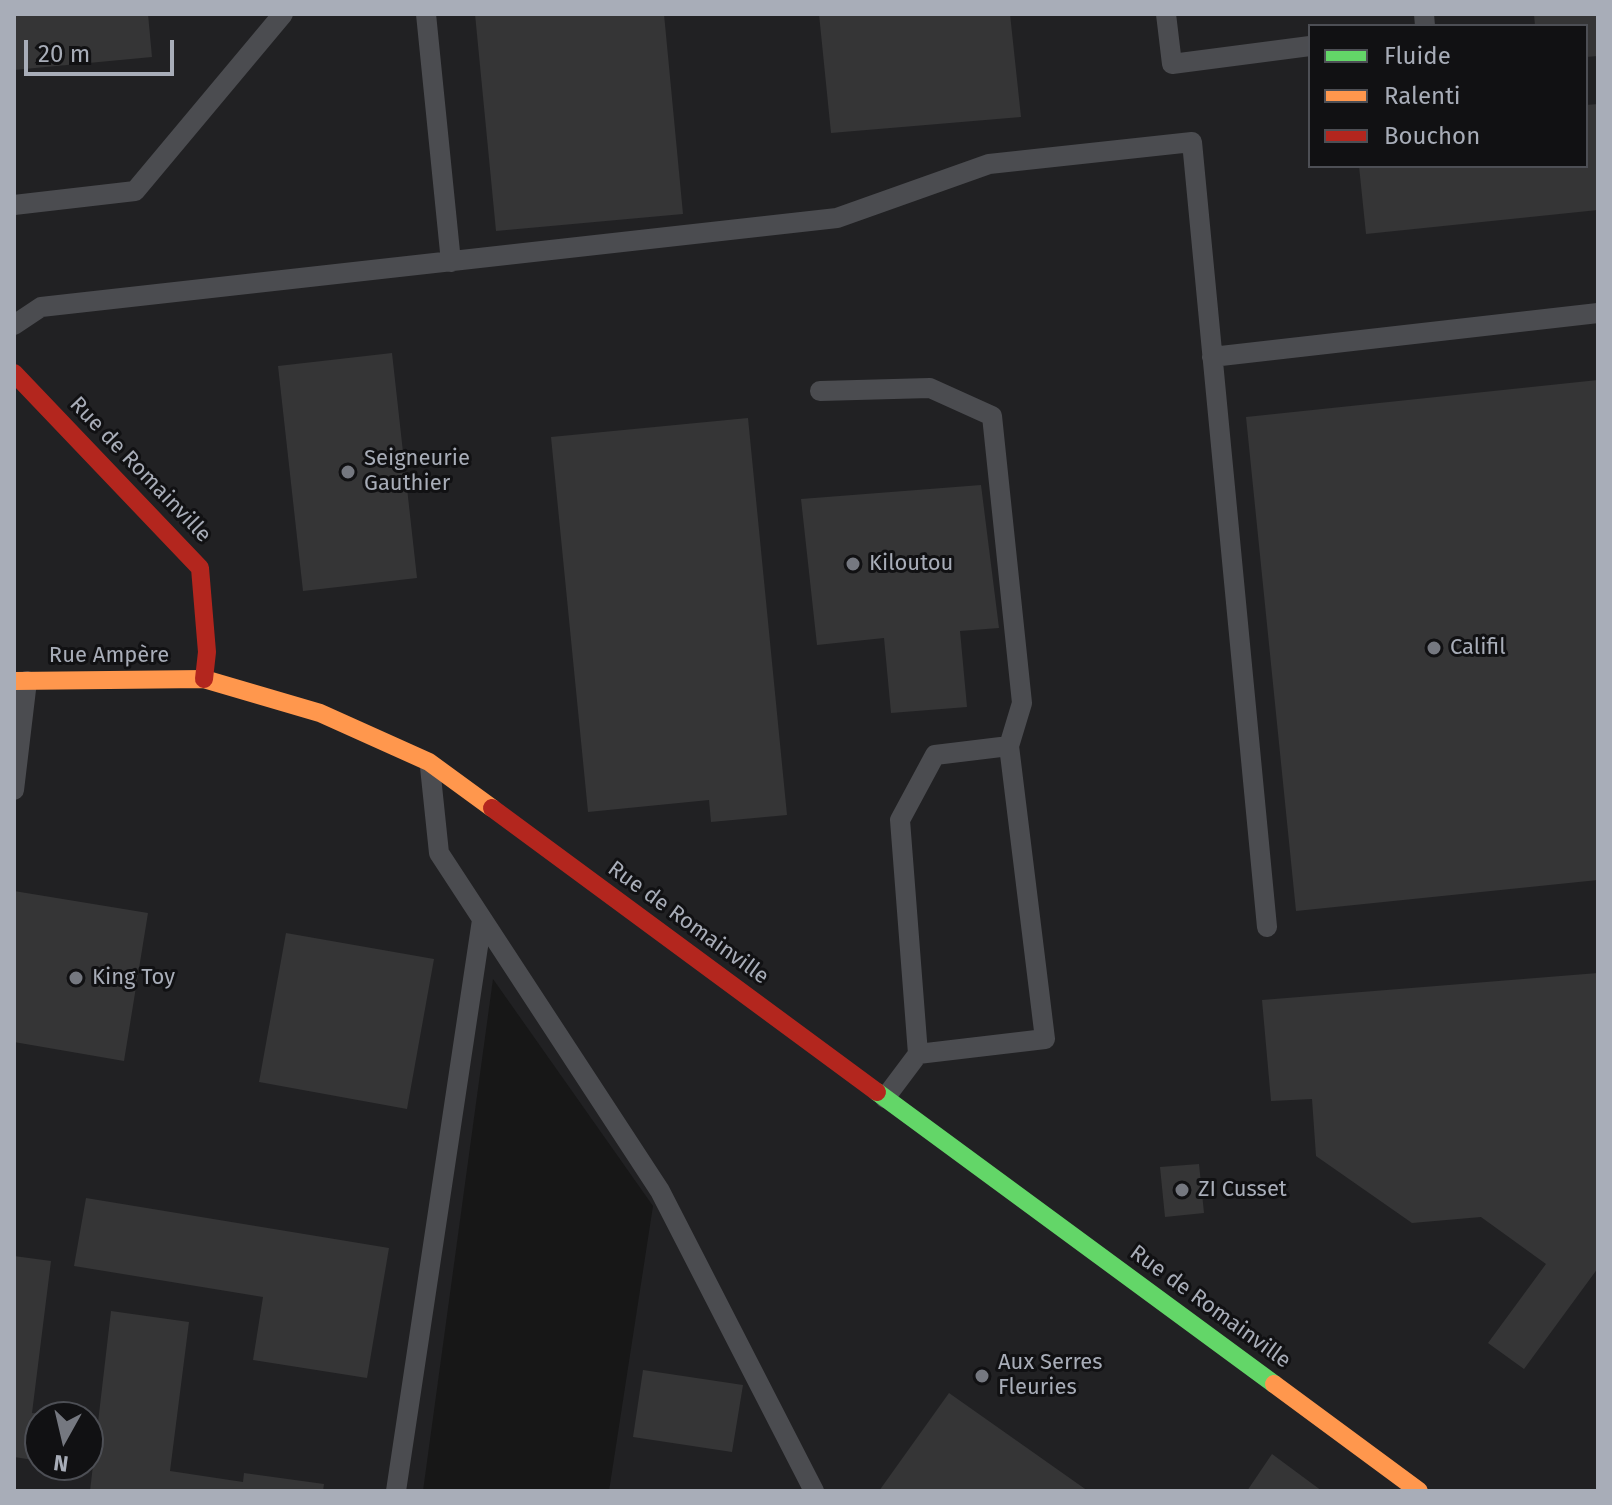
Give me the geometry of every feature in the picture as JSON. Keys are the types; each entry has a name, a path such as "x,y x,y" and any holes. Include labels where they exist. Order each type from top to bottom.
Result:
{"main road":[{"name":"Rue de Romainville","path":"14,373 200,568 207,652 204,679 320,713 429,762 1419,1491"},
{"name":"Rue Ampère","path":"21,681 204,679"}],"lane":[{"path":"14,205 135,191 283,14"},
{"path":"426,14 451,262"},
{"path":"1166,14 1172,64 1308,46"},
{"path":"14,325 41,307 837,218 989,164 1192,142 1267,927"},
{"path":"1212,357 1598,313"},
{"path":"820,391 930,388 992,416 1022,703 1009,746 1045,1039 918,1054"},
{"path":"14,790 21,681"},
{"path":"885,1098 918,1054 900,820 935,755 1009,746"},
{"path":"429,762 439,853 660,1191 814,1491"},
{"path":"396,1491 482,920"}],"shaded area":[{"path":"14,14 1598,14 1598,1491 609,1491 653,1206 493,979 423,1491 14,1491"}],"building":[{"path":"14,14 148,14 152,57 14,70"},
{"path":"475,14 664,14 683,214 496,231"},
{"path":"819,14 1010,14 1021,117 831,133"},
{"path":"1534,14 1598,14 1598,56 1588,57 1588,24 1535,24"},
{"path":"1598,104 1598,210 1366,234 1359,168 1588,168 1588,105"},
{"name":"Seigneurie Gauthier","path":"392,353 417,578 303,591 278,366"},
{"name":"Califil","path":"1598,380 1598,880 1296,911 1246,417"},
{"path":"748,418 787,815 711,822 709,800 588,812 551,437"},
{"path":"981,485 999,628 960,631 967,707 891,713 884,638 817,645 801,499"},
{"name":"King Toy","path":"14,891 148,913 124,1061 14,1042"},
{"path":"286,933 434,959 407,1109 259,1082"},
{"path":"1598,973 1598,1268 1524,1369 1488,1343 1546,1264 1481,1217 1412,1223 1316,1156 1312,1099 1271,1101 1262,1000"},
{"name":"ZI Cusset","path":"1199,1164 1204,1213 1165,1217 1160,1167"},
{"path":"86,1198 389,1248 367,1378 253,1360 263,1297 74,1266"},
{"path":"14,1256 51,1261 34,1401 24,1401 24,1459 14,1457"},
{"path":"111,1311 189,1322 170,1471 243,1482 244,1473 324,1484 323,1491 90,1491 91,1481 104,1481 104,1401 100,1401"},
{"path":"643,1370 743,1385 732,1452 633,1437"},
{"path":"949,1393 1088,1491 879,1491"},
{"path":"1272,1454 1322,1491 1247,1491"}],"traffic: fast":[{"path":"877,1092 1274,1384"}],"traffic: slow":[{"path":"14,681 204,679 320,713 429,762 492,808"},
{"path":"1274,1384 1419,1491"}],"traffic: jam":[{"path":"14,373 200,568 207,652 204,679"},
{"path":"492,808 877,1092"}],"place":[{"name":"Seigneurie Gauthier","path":"348,472"},
{"name":"Kiloutou","path":"853,564"},
{"name":"Califil","path":"1434,648"},
{"name":"King Toy","path":"76,978"},
{"name":"ZI Cusset","path":"1182,1190"},
{"name":"Aux Serres Fleuries","path":"982,1376"}]}
